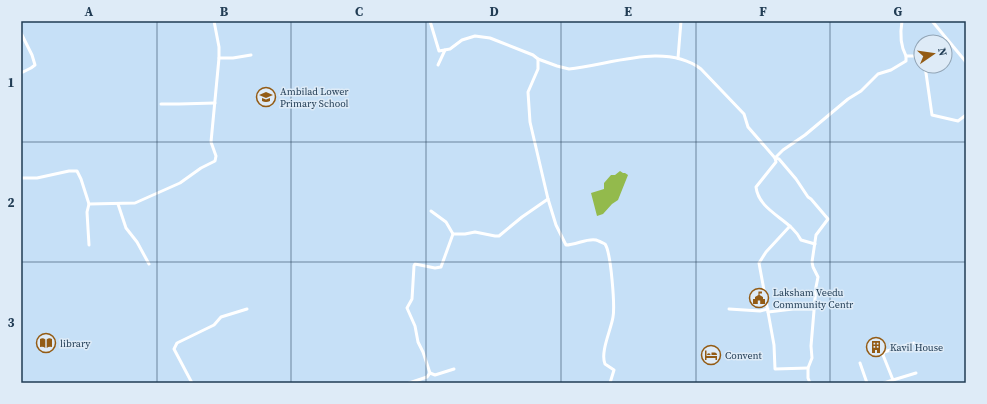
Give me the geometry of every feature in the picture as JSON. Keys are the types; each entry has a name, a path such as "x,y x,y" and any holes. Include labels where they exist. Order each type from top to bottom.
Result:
{"street":[{"path":"89,204 135,203 180,183 201,168 215,161 216,156 211,142 219,47 214,21"},
{"path":"430,21 439,51 450,49 462,40 475,36 490,38 533,54 538,59 557,66 569,68 640,58 663,57 678,58 695,64 701,69 744,114 748,127 775,158 779,159 796,179 808,197 828,219 816,235 812,262 818,277 811,346 812,358 808,368 808,378 810,383"},
{"path":"678,58 680,21"},
{"path":"815,244 801,240 798,232 769,209 756,187 776,162 775,158 783,150 805,135 848,99 861,91 878,74 891,70 906,61 906,56 900,38 902,21"},
{"path":"932,21 966,62"},
{"path":"21,33 32,55 35,65 21,73"},
{"path":"438,65 445,50"},
{"path":"219,58 234,58 251,55"},
{"path":"906,56 913,56"},
{"path":"538,59 538,69 528,92 530,122 548,199 556,225 566,245 598,240 604,244 607,251 614,291 614,316 603,356 605,364 614,370 610,383"},
{"path":"926,74 932,115 958,121 966,115"},
{"path":"161,104 215,103"},
{"path":"21,178 37,178 69,171 77,171 89,204 87,212 90,245"},
{"path":"453,234 475,232 499,236 522,217 548,199"},
{"path":"118,204 126,228 137,242 149,264"},
{"path":"431,211 446,222 453,234"},
{"path":"790,226 766,252 760,263 774,345 775,369 808,368"},
{"path":"430,373 418,342 415,326 407,308 412,299 415,264 434,268 441,267 453,234"},
{"path":"192,383 174,349 177,343 214,325 221,317 247,309"},
{"path":"729,309 760,311 814,309"},
{"path":"893,380 883,355 884,352 914,343"},
{"path":"860,363 867,383"},
{"path":"430,373 435,375 454,369"},
{"path":"409,383 427,377 430,373"},
{"path":"884,383 916,374"}],"shaded area":[{"path":"620,171 628,175 618,200 603,214 597,216 591,193 604,189 604,183 611,175 615,175"}],"place":[{"name":"Ambilad Lower Primary School","path":"266,97"},
{"name":"Laksham Veedu Community Centr","path":"759,298"},
{"name":"library","path":"46,343"},
{"name":"Kavil House","path":"876,347"},
{"name":"Convent","path":"711,355"}]}
